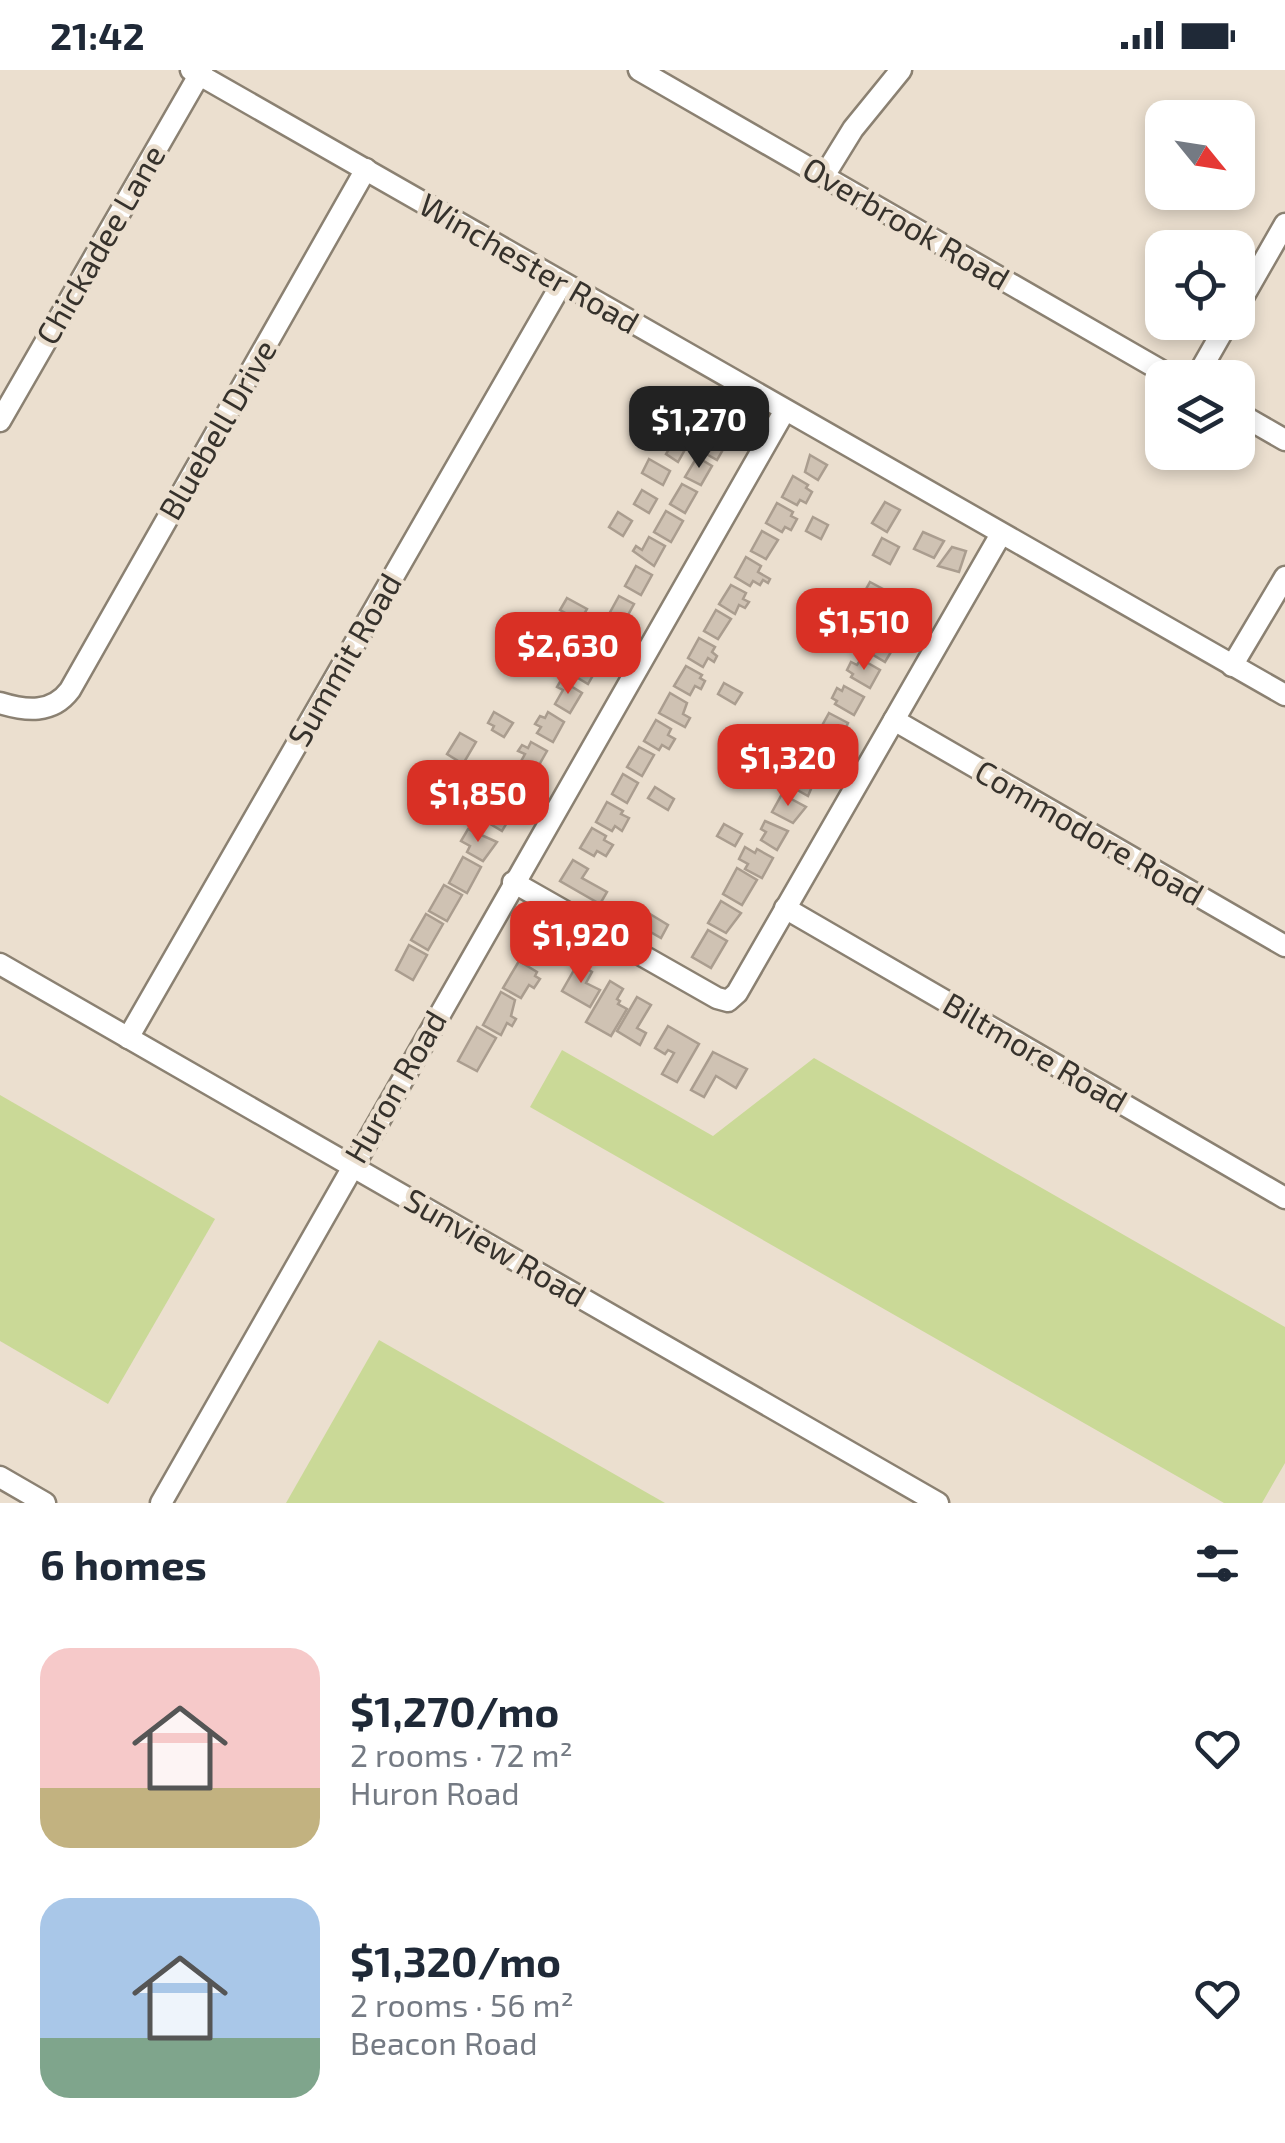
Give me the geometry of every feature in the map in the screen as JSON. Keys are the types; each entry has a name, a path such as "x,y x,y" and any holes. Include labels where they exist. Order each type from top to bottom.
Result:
{"street":[{"name":"Overbrook Road","path":"639,70 1145,361"},
{"path":"824,176 862,117 900,70"},
{"name":"Winchester Road","path":"197,72 1285,696"},
{"name":"Chickadee Lane","path":"0,421 197,72"},
{"name":"Bluebell Drive","path":"0,703 38,709 54,705 70,690 366,170"},
{"path":"1255,276 1285,224"},
{"name":"Summit Road","path":"128,1038 562,283"},
{"name":"Huron Road","path":"160,1503 784,412"},
{"path":"1255,423 1285,440"},
{"path":"513,882 728,1001 737,993 1001,534"},
{"path":"1232,666 1285,577"},
{"name":"Commodore Road","path":"894,720 1285,946"},
{"name":"Biltmore Road","path":"785,908 1285,1198"},
{"name":"Sunview Road","path":"0,964 938,1503"},
{"path":"0,1477 45,1503"}],"green space":[{"path":"562,1050 713,1136 814,1058 1285,1327 1285,1463 1262,1503 1224,1503 530,1107"},
{"path":"0,1095 215,1219 108,1404 0,1341"},
{"path":"379,1340 665,1503 286,1503"}],"building":[{"path":"729,404 745,413 733,433 717,424"},
{"path":"713,430 729,439 717,460 694,447 704,432 710,436"},
{"path":"675,439 687,446 678,462 666,454"},
{"path":"810,455 827,465 818,480 805,472"},
{"path":"697,457 712,466 701,485 685,477"},
{"path":"649,459 670,471 663,485 642,473"},
{"path":"793,476 812,492 806,503 800,500 797,505 782,497"},
{"path":"682,484 697,492 685,513 670,504"},
{"path":"642,490 657,499 649,513 634,504"},
{"path":"885,502 900,510 887,532 872,523"},
{"path":"777,503 797,519 791,530 785,527 782,532 766,523"},
{"path":"666,511 683,521 671,542 654,532"},
{"path":"618,512 632,521 623,536 609,527"},
{"path":"813,517 828,525 821,539 806,531"},
{"path":"762,531 778,540 766,559 751,551"},
{"path":"923,532 944,541 934,558 914,549"},
{"path":"649,537 665,546 654,566 633,551 636,546 642,550"},
{"path":"882,538 899,547 890,564 873,555"},
{"path":"952,547 966,551 959,572 938,566"},
{"path":"746,557 761,566 758,572 770,579 768,583 763,580 760,585 753,581 750,586 735,577"},
{"path":"636,566 652,575 641,595 625,586"},
{"path":"870,582 883,589 874,605 861,598"},
{"path":"731,585 746,593 743,599 749,602 745,608 739,605 735,614 719,604"},
{"path":"619,596 634,604 623,624 608,616"},
{"path":"567,598 587,609 580,621 560,610"},
{"path":"896,604 914,614 902,634 885,624"},
{"path":"716,610 731,619 718,639 704,631"},
{"path":"602,625 616,633 604,653 590,646"},
{"path":"876,631 897,642 885,662 865,650"},
{"path":"699,638 715,647 712,652 717,656 714,662 708,658 703,667 688,658"},
{"path":"523,650 539,659 532,671 516,663"},
{"path":"584,655 600,663 588,684 573,675"},
{"path":"861,659 880,670 870,688 851,677 853,674 847,670 851,662 857,665"},
{"path":"686,666 705,681 701,689 695,686 690,695 674,686"},
{"path":"561,680 582,693 570,713 555,704 563,690 557,687"},
{"path":"724,683 742,693 735,704 718,694"},
{"path":"844,686 864,697 854,715 832,698 837,688 842,691"},
{"path":"670,693 687,703 683,714 690,718 685,727 659,713"},
{"path":"494,712 513,723 504,737 488,723"},
{"path":"548,712 564,722 553,742 537,733 541,727 535,724"},
{"path":"829,713 848,723 839,743 819,731"},
{"path":"656,720 671,729 668,735 675,739 669,749 662,745 659,750 644,741"},
{"path":"803,730 830,746 818,767 792,752"},
{"path":"460,733 476,742 463,764 447,754"},
{"path":"531,742 547,751 535,772 520,763 525,754 518,751 522,745 528,748"},
{"path":"639,747 654,755 642,776 627,767"},
{"path":"793,766 799,770 802,766 817,775 808,796 792,787 794,783 786,778"},
{"path":"516,773 531,782 520,802 504,792"},
{"path":"452,774 463,780 467,774 482,782 474,797 447,782"},
{"path":"623,774 638,783 627,803 612,794"},
{"path":"655,787 674,799 668,810 648,798"},
{"path":"782,794 806,807 793,823 772,812"},
{"path":"484,801 494,807 497,802 514,811 502,831 478,812"},
{"path":"607,802 629,818 622,831 615,826 612,831 596,822"},
{"path":"765,821 788,831 777,850 761,840 766,832 761,829"},
{"path":"724,824 742,834 735,846 717,836"},
{"path":"592,828 613,845 606,856 597,851 594,856 580,848"},
{"path":"468,829 497,842 483,861 467,852 470,846 461,841"},
{"path":"745,847 773,858 762,878 745,869 748,864 739,859"},
{"path":"463,857 481,867 467,893 449,883"},
{"path":"573,860 588,869 582,878 607,892 600,904 560,881"},
{"path":"737,868 757,880 742,905 723,894"},
{"path":"444,885 462,895 447,921 429,911"},
{"path":"721,901 741,913 726,933 708,923"},
{"path":"426,914 443,924 428,950 411,940"},
{"path":"650,914 668,925 661,938 642,927"},
{"path":"538,925 569,942 562,955 546,947 539,961 523,952"},
{"path":"708,930 727,941 711,968 692,957"},
{"path":"409,945 427,955 413,980 396,970"},
{"path":"519,961 537,972 535,976 540,979 534,988 529,985 521,998 503,988"},
{"path":"578,963 592,972 586,983 600,990 590,1007 562,991"},
{"path":"610,981 623,989 618,1004 627,1009 611,1036 586,1022"},
{"path":"501,992 515,1000 511,1016 516,1019 512,1026 507,1023 501,1035 483,1025"},
{"path":"637,997 651,1005 637,1028 646,1033 640,1045 617,1031"},
{"path":"668,1026 699,1044 677,1082 662,1074 674,1053 668,1050 665,1054 655,1048"},
{"path":"477,1027 496,1038 477,1071 458,1061"},
{"path":"713,1052 747,1069 736,1088 716,1076 704,1097 691,1090"}]}
